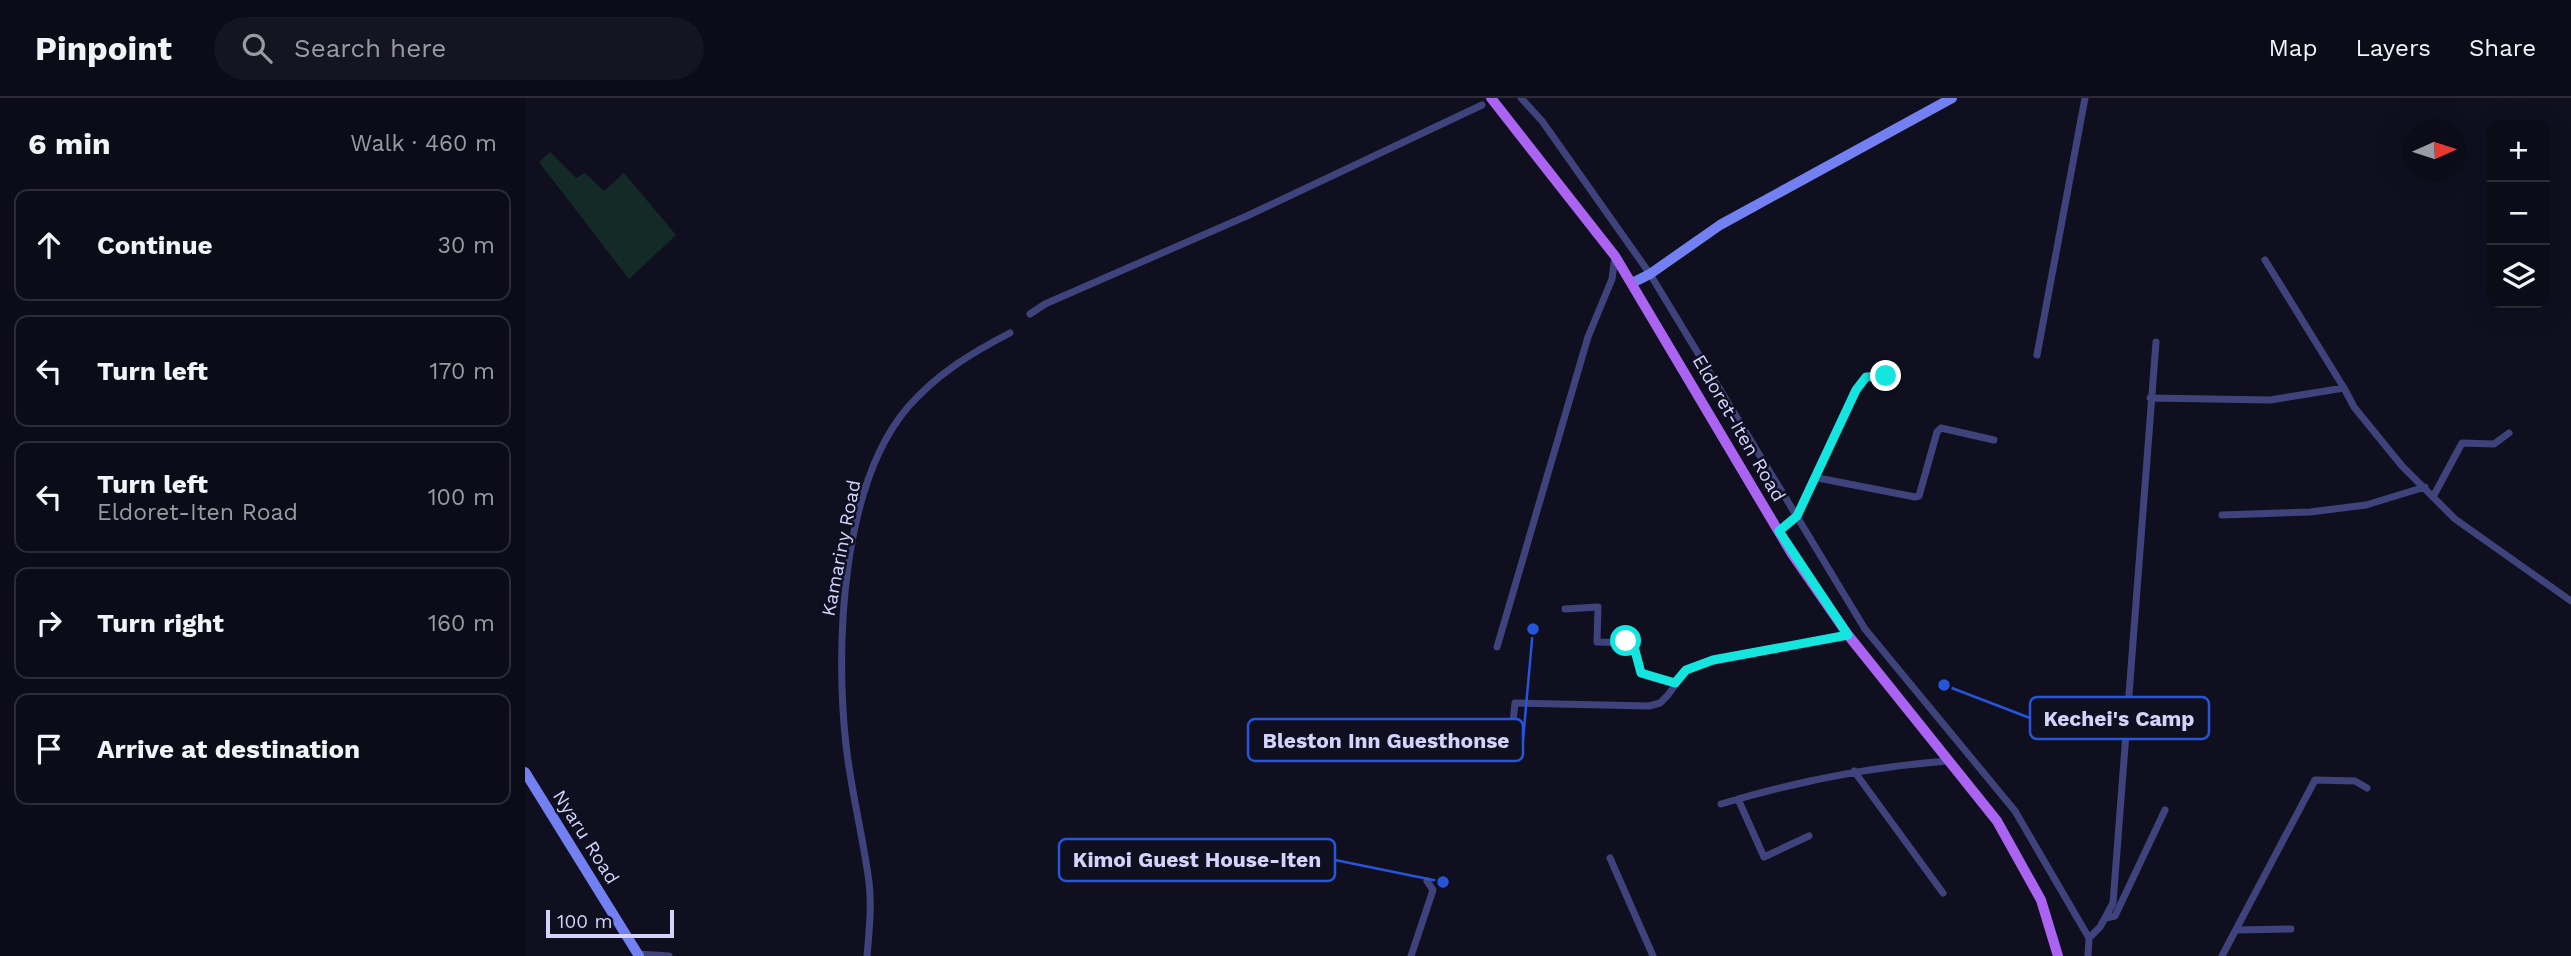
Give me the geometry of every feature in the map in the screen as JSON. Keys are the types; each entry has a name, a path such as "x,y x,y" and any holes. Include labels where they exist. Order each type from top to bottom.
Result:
{"main road":[{"name":"Eldoret-Iten Road","path":"1486,102 1615,256 1779,531 1848,635 1997,821 2041,900 2058,956"}],"street":[{"path":"1521,98 1542,121 1650,274 1865,629 2015,811 2089,938 2088,956"},
{"path":"1632,283 1650,274 1720,226 1952,98"},
{"path":"2037,355 2085,98"},
{"path":"1030,314 1045,304 1249,215 1486,102"},
{"path":"1497,647 1588,337 1612,279 1615,256"},
{"path":"2265,260 2354,407 2394,456 2455,519 2571,601"},
{"name":"Kamariny Road","path":"867,956 869,885 846,743 841,631 845,589 860,508 879,451 907,408 964,356 1010,333"},
{"path":"2089,938 2106,918 2113,903 2136,631 2150,398 2156,342"},
{"path":"1779,531 1797,516 1818,478 1856,390 1866,377 1886,376"},
{"path":"2150,398 2270,400 2344,388"},
{"path":"1818,478 1915,497 1920,492 1937,432 1941,428 1994,440"},
{"path":"2434,495 2462,443 2494,444 2509,433"},
{"path":"2222,515 2309,512 2366,505 2425,487"},
{"path":"1565,609 1598,607 1597,642 1633,643 1641,673 1675,683"},
{"path":"1510,751 1515,703 1649,706 1660,703 1686,670 1713,660 1848,635"},
{"path":"1721,804 1797,781 1854,771 1947,761"},
{"path":"1854,771 1943,893"},
{"name":"Nyaru Road","path":"525,772 638,955"},
{"path":"2222,956 2315,780 2355,781 2367,788"},
{"path":"1738,799 1764,857 1809,836"},
{"path":"2106,918 2115,916 2165,810"},
{"path":"1610,858 1653,956"},
{"path":"1411,956 1433,890 1427,881"},
{"path":"2236,930 2291,929"},
{"path":"638,955 669,956"}],"green space":[{"path":"550,152 576,178 585,173 604,191 624,173 676,235 629,279 539,162"}],"place":[{"name":"Bleston Inn Guesthonse","path":"1533,629"},
{"name":"Kechei's Camp","path":"1944,685"},
{"name":"Kimoi Guest House-Iten","path":"1443,882"}],"route":[{"path":"1626,641 1633,643 1641,673 1675,683 1686,670 1713,660 1848,635 1779,531 1797,516 1818,478 1856,390 1866,377 1886,376"}]}
